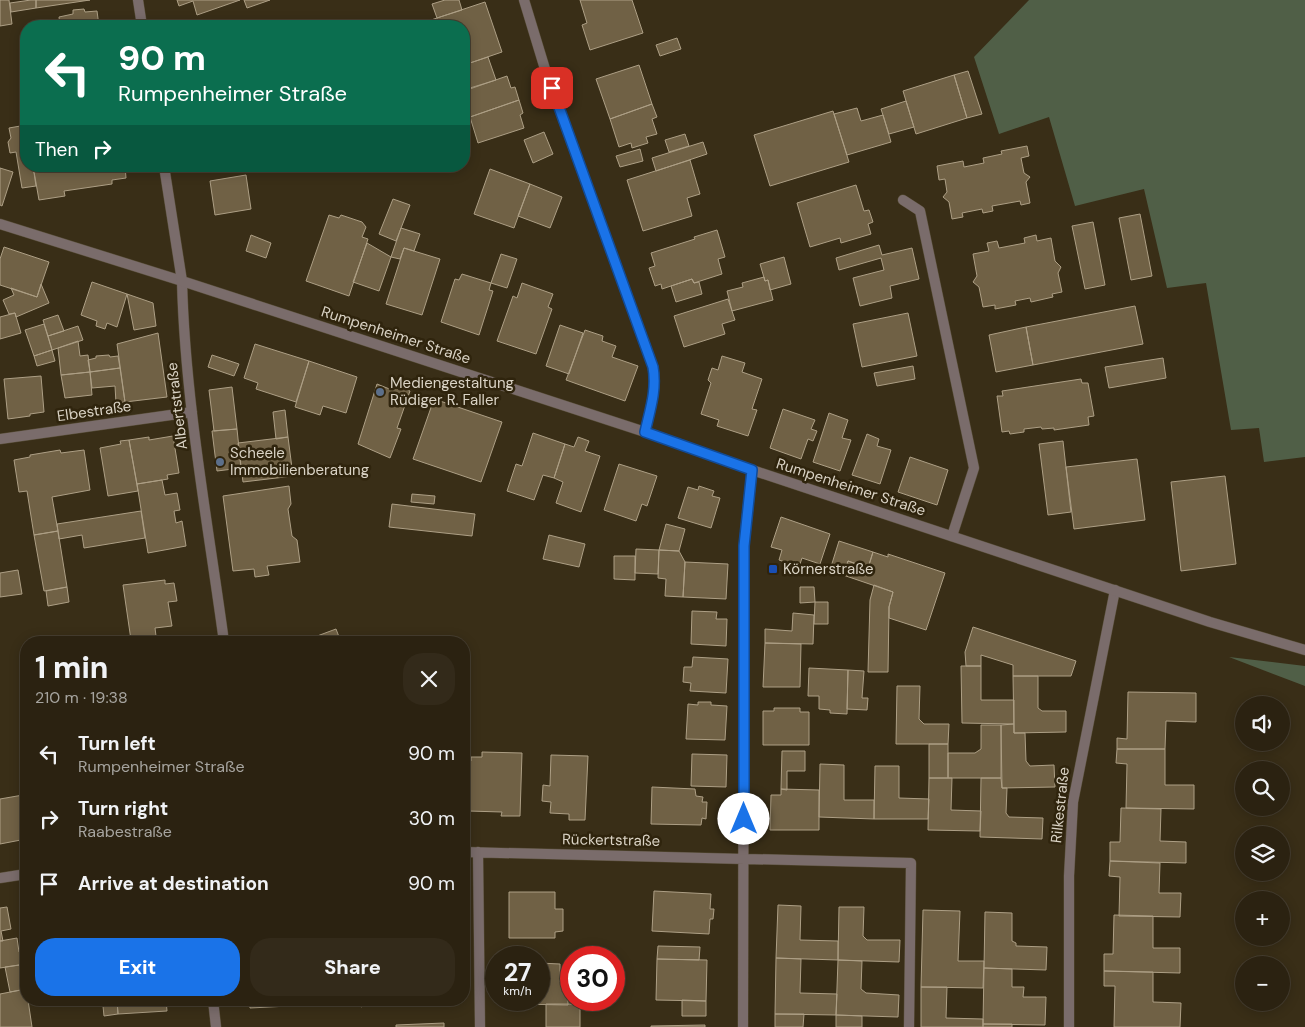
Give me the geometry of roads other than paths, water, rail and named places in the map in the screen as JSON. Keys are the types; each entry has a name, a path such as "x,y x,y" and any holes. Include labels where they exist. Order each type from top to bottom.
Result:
{"street":[{"path":"138,0 141,20"},
{"path":"524,0 545,69 653,367 655,381 645,432"},
{"name":"Albertstraße","path":"165,172 182,281 183,325 192,412 223,636"},
{"path":"903,200 920,211 974,468 952,536"},
{"name":"Rumpenheimer Straße","path":"0,224 182,281 645,432 752,470 1114,590 1305,650"},
{"name":"Elbestraße","path":"0,439 192,412"},
{"path":"743,1027 744,546 752,470"},
{"name":"Rilkestraße","path":"1069,1027 1069,876 1073,802 1114,590"},
{"name":"Rückertstraße","path":"470,852 744,858"},
{"path":"478,852 480,1027"},
{"path":"744,858 911,863 909,1027"},
{"path":"0,878 20,875"},
{"path":"214,1006 216,1027"}],"place":[{"name":"Mediengestaltung Rüdiger R. Faller","path":"380,392"},
{"name":"Scheele Immobilienberatung","path":"220,462"},
{"name":"Körnerstraße","path":"773,569"}]}
